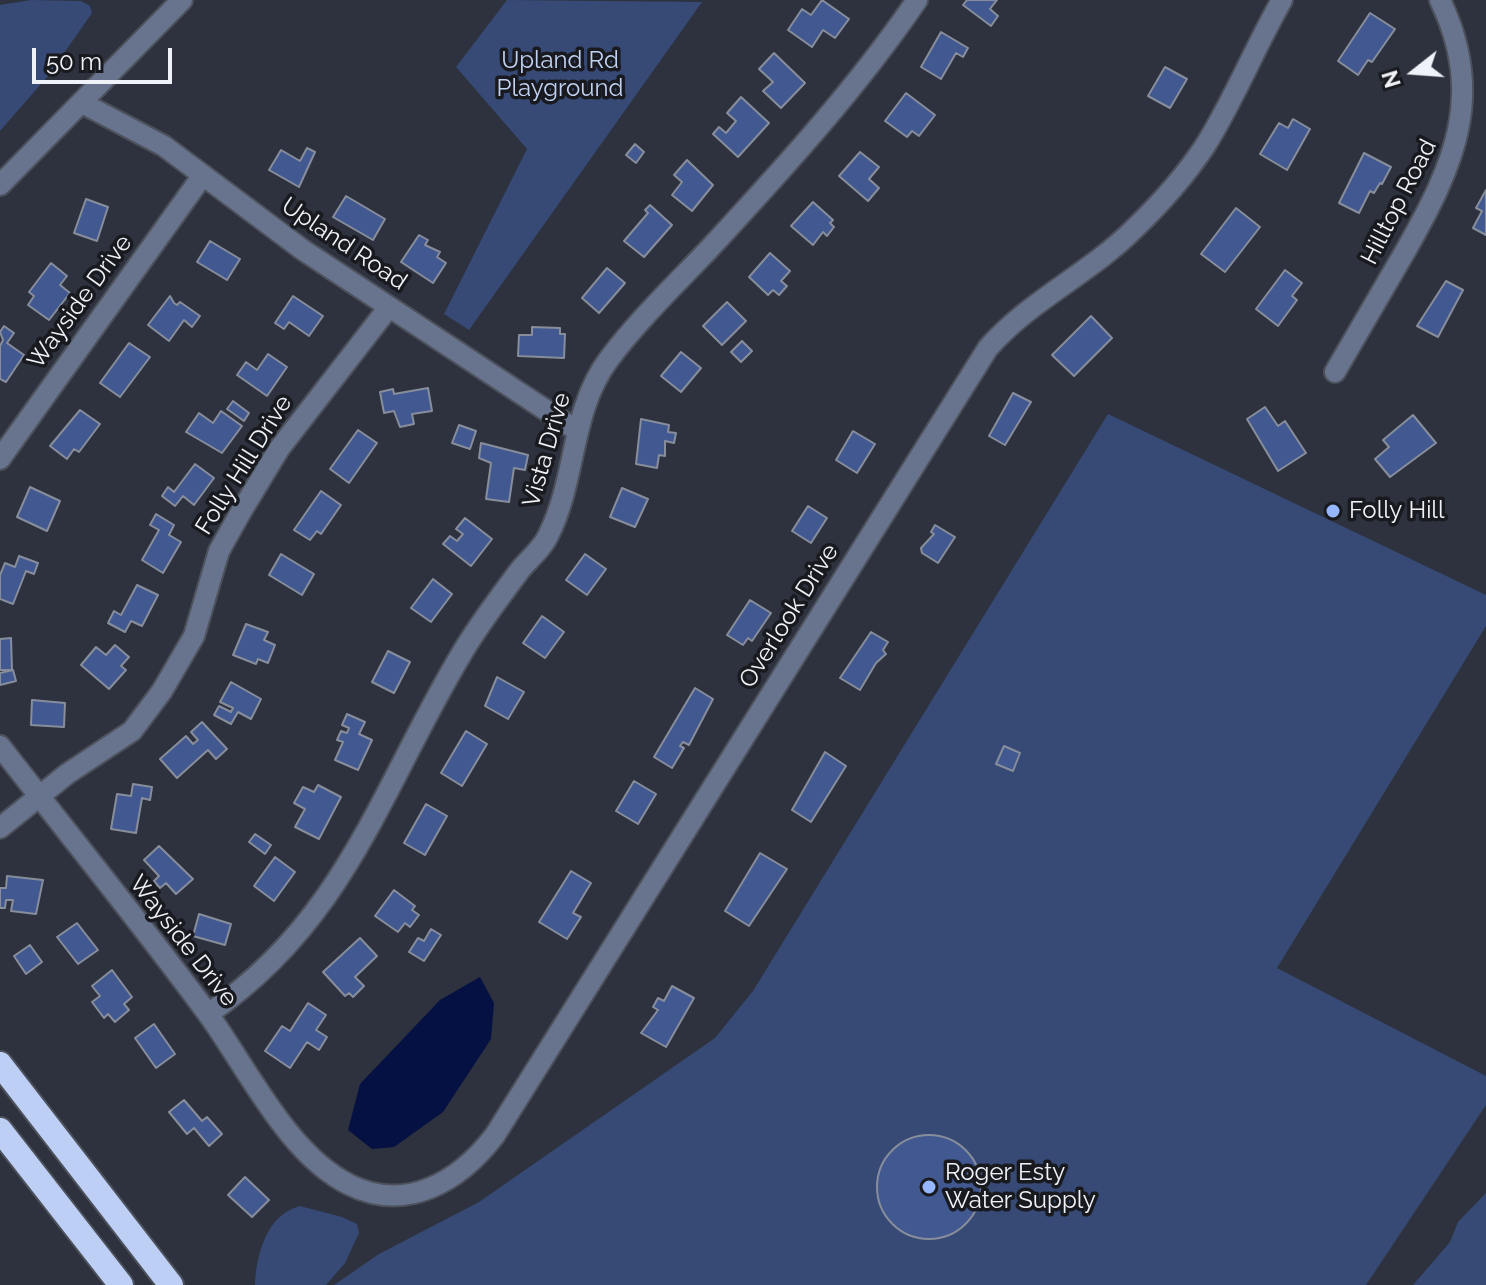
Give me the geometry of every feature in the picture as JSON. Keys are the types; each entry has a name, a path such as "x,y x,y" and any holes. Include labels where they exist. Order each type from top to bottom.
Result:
{"highway":[{"path":"0,1064 171,1285"},
{"path":"0,1130 121,1285"}],"street":[{"path":"0,185 182,0"},
{"name":"Vista Drive","path":"208,1014 275,962 317,913 365,834 463,650 495,603 547,539 562,502 576,430 587,398 608,360 744,211 851,85 917,0"},
{"name":"Overlook Drive","path":"322,1169 352,1186 387,1196 417,1195 452,1178 475,1161 495,1135 988,348 1011,323 1083,273 1131,232 1174,187 1205,145 1282,0"},
{"name":"Hilltop Road","path":"1335,372 1425,217 1457,152 1466,89 1454,29 1440,0"},
{"name":"Upland Road","path":"82,103 164,146 303,250 576,430"},
{"name":"Wayside Drive","path":"0,459 203,175"},
{"name":"Folly Hill Drive","path":"0,828 132,731 162,691 194,636 219,551 242,510 279,449 389,307"},
{"name":"Wayside Drive","path":"0,746 208,1014 289,1132 322,1169"}],"green space":[{"path":"31,0 81,1 90,6 92,13 48,76 0,131 0,5"},
{"name":"Upland Rd Playground","path":"507,0 702,2 469,330 444,314 527,149 456,67"},
{"path":"1108,414 1486,595 1486,626 1277,968 1486,1076 1486,1105 1366,1285 334,1285 379,1254 479,1202 715,1038 753,991"},
{"path":"1486,1193 1486,1285 1413,1285 1450,1242 1458,1222"},
{"path":"300,1206 357,1224 359,1233 345,1263 326,1285 255,1285 258,1261 266,1237 279,1218"}],"shaded area":[{"path":"480,977 494,1003 491,1039 443,1112 394,1147 372,1149 348,1130 360,1084 440,1000"}],"building":[{"path":"822,0 849,19 835,38 823,30 812,47 788,30 802,9 811,15"},
{"path":"967,0 997,0 990,9 998,16 991,26 963,5"},
{"path":"1370,13 1395,29 1372,62 1368,60 1358,75 1338,61"},
{"path":"941,32 968,48 963,57 956,53 941,79 921,67"},
{"path":"774,53 805,83 781,108 763,91 773,82 759,69"},
{"path":"1165,67 1187,79 1170,108 1148,96"},
{"path":"906,93 935,115 919,136 912,131 907,137 885,121"},
{"path":"741,97 769,123 738,157 713,134 719,127 726,133 736,121 727,113"},
{"path":"1293,119 1310,129 1287,170 1260,154 1279,123 1288,128"},
{"path":"635,144 644,152 636,163 626,155"},
{"path":"307,148 315,152 299,187 269,170 281,150 300,161"},
{"path":"860,152 879,167 869,179 879,188 868,201 839,176"},
{"path":"1364,153 1391,167 1382,184 1374,193 1370,191 1359,213 1339,203"},
{"path":"687,160 713,185 692,211 672,195 682,182 674,175"},
{"path":"1486,190 1486,235 1473,228 1482,211 1476,208"},
{"path":"346,196 385,219 373,240 333,217"},
{"path":"86,199 108,207 97,241 74,233"},
{"path":"813,202 833,220 830,223 834,227 827,236 823,232 813,245 791,226"},
{"path":"650,205 672,225 644,257 624,241 648,213 645,210"},
{"path":"1236,208 1260,227 1225,272 1201,254"},
{"path":"419,235 428,240 425,245 440,252 437,257 446,263 433,283 401,262"},
{"path":"210,241 240,259 227,280 197,262"},
{"path":"770,253 790,271 781,281 787,286 779,295 773,290 768,295 749,277"},
{"path":"51,263 67,276 60,285 70,293 49,320 28,305 34,296 29,292"},
{"path":"607,268 625,283 599,313 582,298"},
{"path":"1285,270 1302,283 1292,296 1297,300 1278,326 1256,309"},
{"path":"1446,281 1463,290 1438,337 1417,326"},
{"path":"170,296 177,305 180,302 200,316 192,327 184,320 169,341 148,325"},
{"path":"293,296 323,316 309,336 289,322 284,329 275,323"},
{"path":"727,302 746,321 722,345 703,326"},
{"path":"1091,316 1112,338 1074,376 1052,355"},
{"path":"4,326 14,333 7,343 24,355 6,382 0,379 0,346 3,340 0,332"},
{"path":"532,327 560,328 560,334 565,334 564,358 518,356 519,335 532,335"},
{"path":"742,341 752,351 741,362 731,352"},
{"path":"129,343 150,357 120,397 100,383"},
{"path":"681,352 701,368 681,392 661,376"},
{"path":"268,354 287,367 267,396 237,375 246,362 257,370"},
{"path":"428,388 432,411 412,414 414,424 400,427 394,411 384,413 380,392 393,389 394,394"},
{"path":"1013,393 1031,402 1005,445 989,436"},
{"path":"233,401 249,413 244,421 227,409"},
{"path":"1265,407 1278,426 1285,421 1306,453 1278,471 1247,419"},
{"path":"80,410 100,424 79,452 74,449 67,459 50,446"},
{"path":"221,411 242,426 222,453 186,432 199,413 213,423"},
{"path":"1413,415 1436,443 1390,477 1375,459 1389,447 1383,440"},
{"path":"641,419 669,425 668,432 676,433 674,443 665,441 665,456 659,455 657,468 636,464"},
{"path":"459,425 476,431 470,449 452,443"},
{"path":"358,430 377,443 349,483 330,469"},
{"path":"853,431 875,444 857,473 836,460"},
{"path":"481,443 528,455 525,470 514,468 509,502 486,499 491,463 479,458"},
{"path":"195,464 214,478 194,505 183,496 175,506 162,496 168,487 174,492"},
{"path":"30,487 60,501 47,531 17,517"},
{"path":"622,488 648,499 635,527 610,517"},
{"path":"321,491 341,505 321,534 317,531 310,540 294,530"},
{"path":"808,506 827,518 811,543 792,531"},
{"path":"156,514 174,525 169,535 181,542 163,573 142,560 159,530 150,525"},
{"path":"465,518 492,539 471,566 443,544 450,536 457,541 463,534 456,529"},
{"path":"935,525 955,537 938,563 922,553 921,548 934,534 931,532"},
{"path":"281,554 314,574 302,595 269,575"},
{"path":"585,554 606,569 587,595 566,580"},
{"path":"19,556 38,563 34,574 26,571 13,604 0,599 0,575 5,563 15,567"},
{"path":"433,579 452,594 431,622 411,608"},
{"path":"137,585 158,595 142,626 131,621 125,632 108,623 114,611 121,615"},
{"path":"750,600 771,613 752,641 748,638 743,645 727,635"},
{"path":"542,616 564,632 545,658 523,643"},
{"path":"246,624 268,632 264,640 275,645 268,663 258,659 256,664 233,655"},
{"path":"871,632 888,642 883,650 886,654 876,663 860,690 840,678"},
{"path":"11,638 12,670 0,670 0,639"},
{"path":"115,645 129,657 121,666 126,670 109,689 81,665 96,647 106,655"},
{"path":"388,651 410,662 394,693 372,682"},
{"path":"13,670 16,681 0,685 0,673"},
{"path":"497,677 524,692 508,719 485,706"},
{"path":"231,682 261,699 251,719 238,712 231,724 214,715 219,706 231,712 233,708 220,702"},
{"path":"695,688 713,699 689,745 683,742 680,746 684,748 672,768 654,757"},
{"path":"32,700 65,703 64,727 31,725"},
{"path":"347,714 365,722 359,734 372,740 358,770 335,760 343,742 337,740 341,731 347,733 349,728 342,725"},
{"path":"202,722 227,749 216,759 208,750 177,778 160,759 186,736 193,744 198,740 191,732"},
{"path":"466,731 487,744 462,786 441,773"},
{"path":"1004,746 1020,753 1013,771 996,764"},
{"path":"825,752 846,766 811,822 792,810"},
{"path":"634,781 656,794 638,824 616,811"},
{"path":"133,784 152,787 150,800 142,798 136,833 111,829 117,794 131,796"},
{"path":"318,785 341,797 319,839 295,827 305,809 294,803 303,787 314,792"},
{"path":"426,804 447,816 425,855 404,843"},
{"path":"255,834 271,845 265,854 249,842"},
{"path":"159,846 193,879 176,894 166,883 160,888 154,881 159,876 144,860"},
{"path":"760,853 787,869 749,926 725,911"},
{"path":"275,857 295,872 274,901 254,886"},
{"path":"571,871 591,883 573,913 581,917 567,939 539,922"},
{"path":"7,876 43,880 36,914 11,911 13,900 6,900 5,908 0,908 0,888 6,888"},
{"path":"394,890 415,906 412,910 419,915 410,927 405,923 398,932 375,916"},
{"path":"199,914 231,924 225,945 193,936"},
{"path":"77,923 98,950 78,964 57,937"},
{"path":"431,929 441,935 424,961 409,952 418,938 424,941"},
{"path":"360,938 377,956 355,977 364,986 353,997 349,993 345,996 323,972"},
{"path":"30,945 42,962 26,974 14,956"},
{"path":"112,970 132,997 124,1004 129,1010 115,1022 108,1014 104,1018 92,1002 100,996 92,986"},
{"path":"672,986 694,998 666,1047 641,1033 658,1010 653,1007 658,998 664,1001"},
{"path":"308,1003 326,1015 316,1030 327,1037 319,1050 307,1042 290,1068 265,1051 282,1026 290,1031"},
{"path":"154,1024 175,1054 156,1068 135,1038"},
{"path":"184,1100 202,1121 207,1117 222,1134 209,1146 194,1128 187,1134 169,1112"},
{"name":"Roger Esty Water Supply","path":"929,1135 949,1139 972,1158 981,1187 977,1207 958,1230 929,1239 909,1235 886,1216 877,1187 881,1167 900,1144"},
{"path":"245,1177 269,1200 252,1217 228,1195"}],"place":[{"name":"Folly Hill","path":"1333,511"},
{"name":"Roger Esty Water Supply","path":"929,1187"}]}
